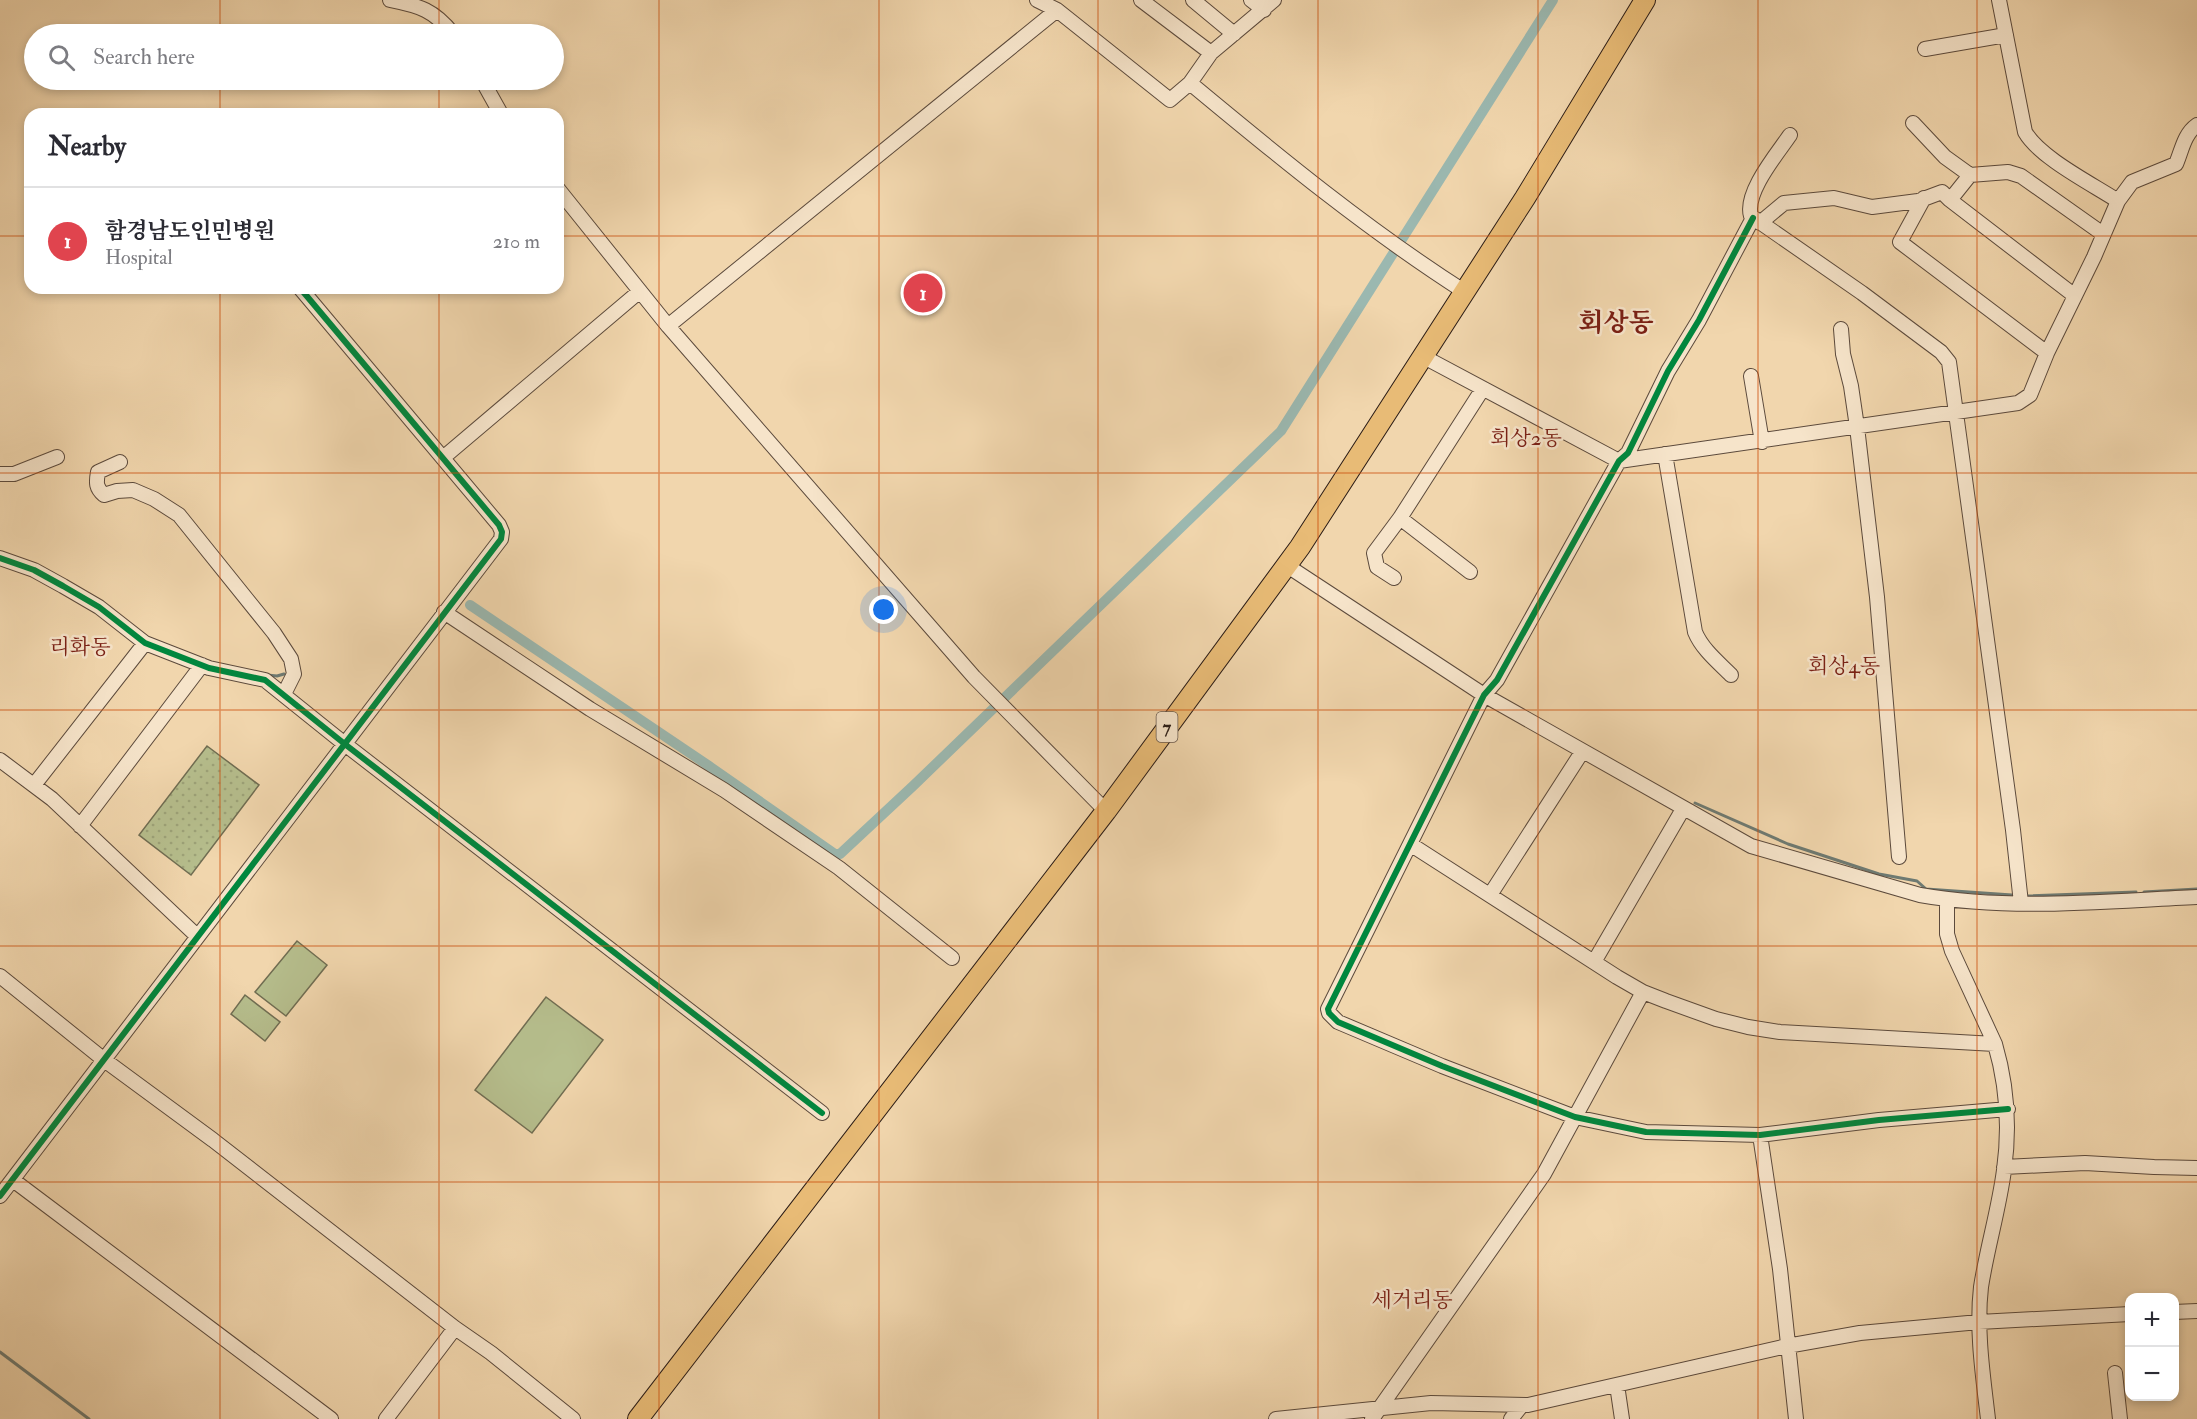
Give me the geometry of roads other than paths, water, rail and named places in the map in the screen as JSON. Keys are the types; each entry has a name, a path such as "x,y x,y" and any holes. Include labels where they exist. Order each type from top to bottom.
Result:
{"highway":[{"name":"7","path":"638,1419 1106,811 1286,565 1424,357 1645,0"}],"street":[{"path":"390,0 421,3 444,24"},
{"path":"1037,0 1057,10 1170,100 1190,83 1210,53 1269,5"},
{"path":"1141,0 1210,53"},
{"path":"1193,0 1234,34"},
{"path":"1251,0 1269,5"},
{"path":"2000,0 2025,132 2031,142 2118,201"},
{"path":"669,326 1057,10"},
{"path":"1925,49 2006,35"},
{"path":"1190,83 1310,181 1386,239 1465,292"},
{"path":"488,90 498,108"},
{"path":"1913,123 1945,156 1970,175 2007,172 2021,176 2103,234"},
{"path":"1424,357 1482,390 1619,461 2018,403 2030,395 2047,353 2118,201 2132,182 2175,164 2185,138 2197,125"},
{"path":"1790,135 1760,178 1749,210 1750,216 1862,293 1941,352 1949,362 2021,903"},
{"path":"1950,200 1970,175"},
{"path":"2008,1109 1879,1119 1760,1136 1646,1132 1575,1117 1431,1062 1338,1022 1328,1009 1484,695 1497,680 1619,461 1628,453 1668,371 1757,221 1784,203 1834,198 1872,207 1924,198 1942,192 2075,296"},
{"path":"564,196 669,326 992,697 1106,811"},
{"path":"1924,198 1900,242 2047,353"},
{"path":"444,457 640,291"},
{"path":"0,1196 501,539 502,532 499,525 305,294"},
{"path":"1841,329 1843,354 1851,386 1857,427 1878,597 1899,857"},
{"path":"1750,376 1762,442"},
{"path":"1394,578 1377,567 1374,553 1400,518 1482,390"},
{"path":"1665,454 1695,632 1718,664 1731,675"},
{"path":"0,474 14,474 57,457"},
{"path":"120,462 98,472 96,481 98,489 104,495 133,490 154,499 179,515 274,633 291,659 294,674 284,694"},
{"path":"1400,518 1470,572"},
{"path":"0,558 34,570 99,607 144,643 202,665 265,680 822,1113"},
{"path":"1286,565 1484,695 1751,846 1920,895 1947,900 2089,903 2197,897"},
{"path":"444,612 590,709 724,790 839,868 952,958"},
{"path":"34,785 144,643"},
{"path":"80,826 202,665"},
{"path":"1490,895 1582,752"},
{"path":"0,760 52,799 197,936"},
{"path":"1594,962 1683,809"},
{"path":"1410,843 1643,992 1716,1020 1766,1030 1995,1044"},
{"path":"1947,900 1947,934 1952,951 1995,1044 2008,1109 2004,1167 1981,1288 1979,1322 1988,1419"},
{"path":"0,976 103,1059 213,1140 455,1328 491,1353 573,1419"},
{"path":"1375,1414 1544,1174 1643,992"},
{"path":"1760,1136 1780,1269 1796,1419"},
{"path":"2004,1167 2085,1163 2197,1168"},
{"path":"13,1180 331,1419"},
{"path":"2179,1312 2197,1311"},
{"path":"1276,1419 1375,1414 1451,1403 1521,1405 1787,1346 1890,1329 2125,1314"},
{"path":"386,1419 455,1328"},
{"path":"2115,1373 2120,1419"},
{"path":"1617,1385 1622,1419"},
{"path":"1511,1419 1521,1405"}],"waterway":[{"path":"470,605 835,854 840,854 1281,431 1553,0"},
{"path":"267,675 284,674"},
{"path":"1695,803 1788,844 1879,874 1917,881 1926,889 2012,895"},
{"path":"2144,892 2197,889"},
{"path":"2026,893 2027,896 2136,892"},
{"path":"0,1352 89,1419"}],"place":[{"name":"함경남도인민병원","path":"923,293"}],"district":[{"name":"회상동","path":"1616,323"},
{"name":"회상2동","path":"1526,438"},
{"name":"리화동","path":"80,647"},
{"name":"회상4동","path":"1844,666"},
{"name":"세거리동","path":"1412,1300"}]}
